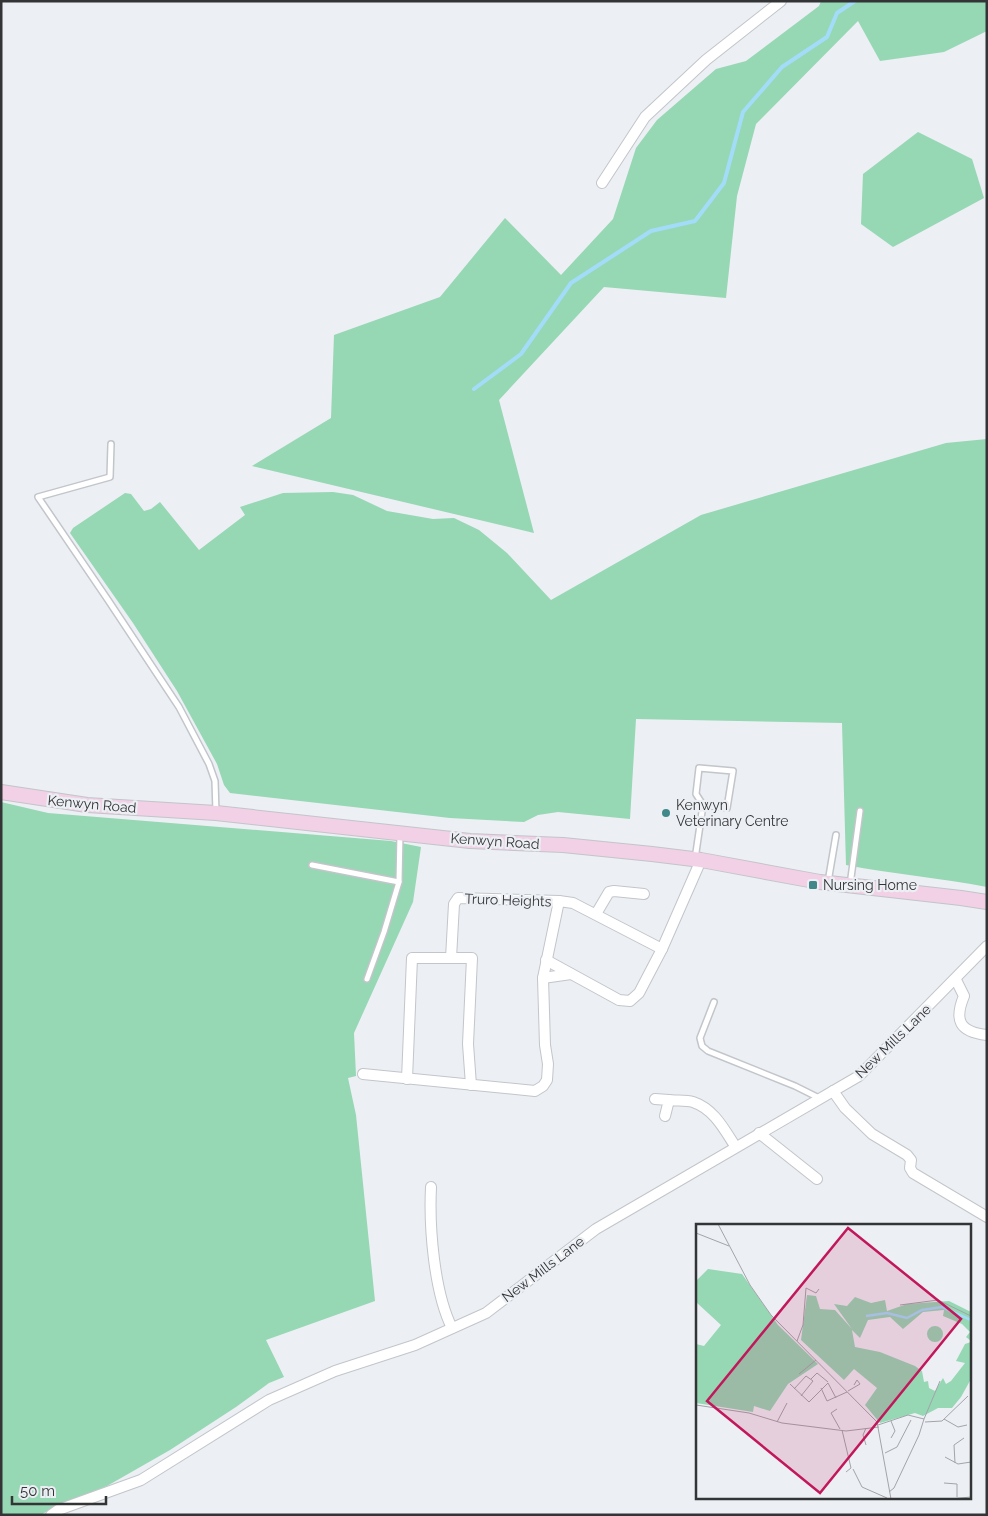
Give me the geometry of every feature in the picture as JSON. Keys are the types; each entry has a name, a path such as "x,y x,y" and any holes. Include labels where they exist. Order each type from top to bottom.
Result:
{"main road":[{"name":"Kenwyn Road","path":"1,792 87,805 216,813 470,840 563,845 698,860 828,883 987,902"}],"street":[{"path":"602,183 645,117 706,60 781,1"},
{"path":"546,960 619,1000 630,1001 639,993 662,949 698,860"},
{"path":"596,914 609,892 644,894"},
{"name":"Truro Heights","path":"450,958 454,904 458,898 573,903 662,949"},
{"name":"Truro Heights","path":"364,1074 535,1091 543,1086 547,1080 548,1064 545,1045 543,978 559,901"},
{"name":"New Mills Lane","path":"52,1515 58,1510 141,1480 269,1400 335,1371 415,1345 486,1313 596,1229 735,1146 859,1076 956,980 987,946"},
{"path":"407,1079 412,958 472,958 468,1044 471,1085"},
{"path":"543,978 571,974"},
{"path":"956,980 964,996 958,1018 965,1028 976,1034 987,1035"},
{"path":"833,1091 845,1108 872,1134 907,1155 911,1160 910,1168 913,1173 987,1217"},
{"path":"654,1099 691,1101 703,1106 714,1115 735,1146"},
{"path":"665,1116 669,1100"},
{"path":"760,1133 817,1179"},
{"path":"430,1186 437,1275 446,1315 452,1328"}],"lane":[{"path":"111,444 110,477 38,497 179,707 209,764 215,781 216,813"},
{"path":"698,860 703,805 696,794 699,768 732,771 727,808 703,805"},
{"path":"850,885 860,811"},
{"path":"367,979 399,882 400,833"},
{"path":"828,883 836,835"},
{"path":"312,864 399,882"},
{"path":"714,1002 700,1038 702,1046 708,1051 795,1086 820,1099"}],"green space":[{"path":"821,1 987,1 987,31 944,52 880,61 858,21 756,124 737,196 726,298 604,287 499,400 534,533 252,466 331,418 334,335 440,297 505,218 561,275 613,219 636,148 657,120 716,69 746,61 819,6"},
{"path":"918,132 972,159 984,198 893,247 861,224 863,174"},
{"path":"987,439 987,887 846,865 842,723 636,719 630,819 558,812 538,815 524,822 450,818 230,793 224,785 217,764 177,691 133,623 70,533 73,528 125,493 131,494 144,511 151,509 160,502 199,550 245,515 240,507 283,493 333,492 353,495 387,511 433,519 454,518 479,530 507,553 551,600 701,515 946,443"},
{"path":"1,802 48,813 391,841 421,847 413,902 354,1033 356,1076 348,1078 356,1115 375,1301 266,1340 284,1377 269,1383 170,1450 107,1486 55,1506 41,1515 1,1515"}],"waterway":[{"path":"474,389 521,354 571,283 651,231 695,221 724,183 743,112 782,67 827,37 837,13 855,1"}],"place":[{"name":"Kenwyn Veterinary Centre","path":"666,813"},
{"name":"Nursing Home","path":"813,885"}]}
